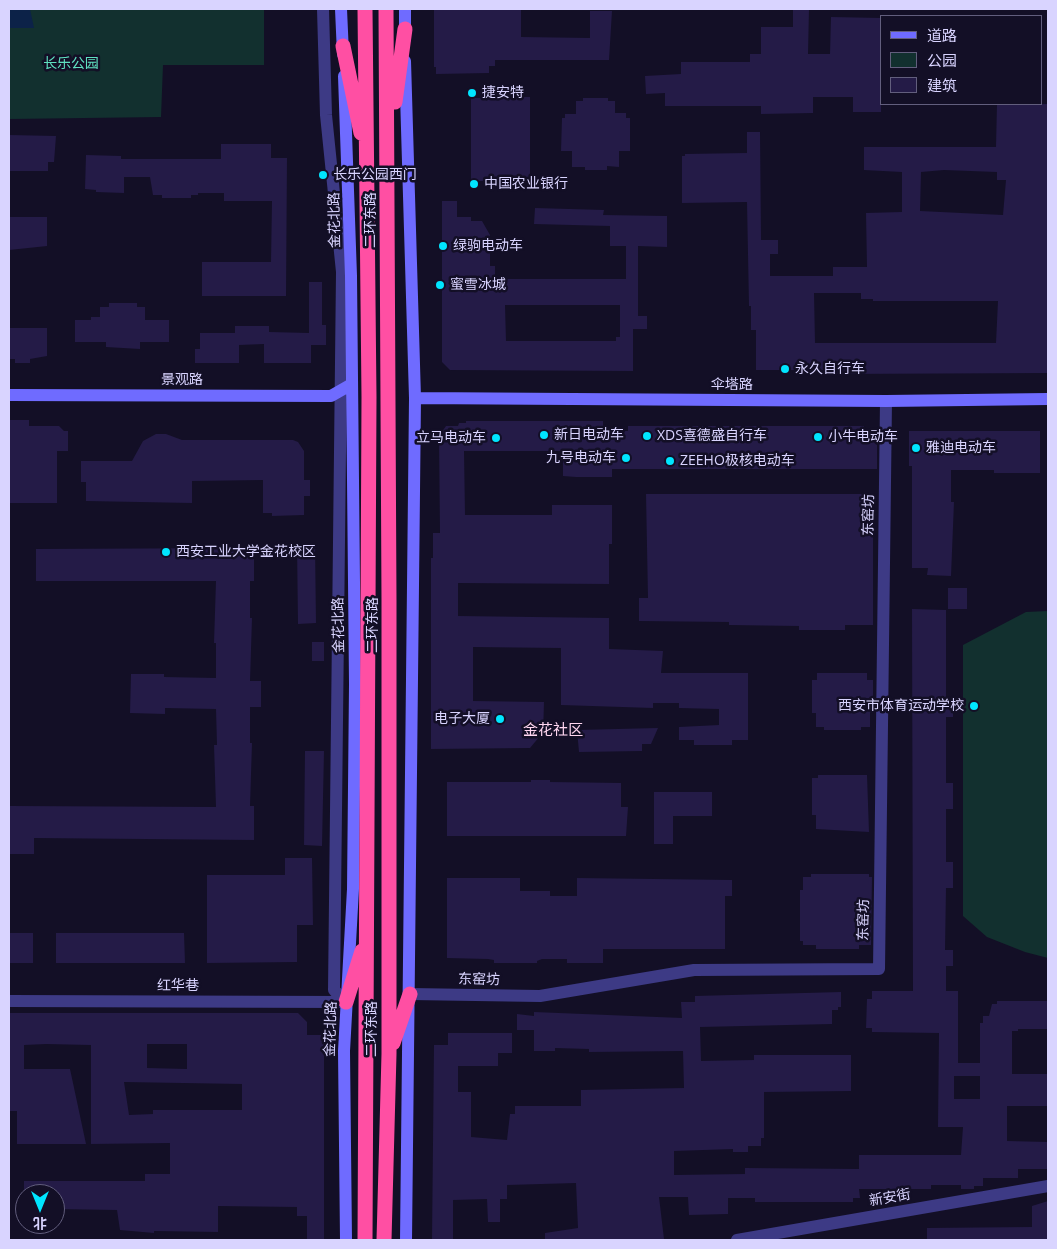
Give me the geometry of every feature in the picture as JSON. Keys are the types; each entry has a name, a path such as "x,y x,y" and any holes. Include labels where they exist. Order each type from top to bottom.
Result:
{"highway":[{"name":"二环东路","path":"365,9 368,166 367,1062 365,1240"},
{"name":"二环东路","path":"384,1240 389,1054 386,9"},
{"path":"386,166 405,30"},
{"path":"343,46 368,166"},
{"path":"346,1002 366,938"},
{"path":"389,1054 410,994"}],"main road":[{"name":"金花北路","path":"341,9 349,173 354,684 353,879 346,1002 346,1240"},
{"path":"405,9 415,398 406,1240"},
{"name":"景观路","path":"9,395 331,396 352,384"},
{"name":"伞塔路","path":"415,398 886,401 1048,399"}],"street":[{"path":"323,9 326,115 342,272 334,990 346,1002"},
{"name":"东窑坊","path":"410,994 540,996 694,970 878,969 886,401"},
{"name":"红华巷","path":"9,1001 346,1002"},
{"name":"新安街","path":"737,1240 1048,1186"}],"green space":[{"name":"长乐公园","path":"9,9 264,9 264,65 163,65 161,117 9,119"},
{"path":"1048,611 1048,958 1025,952 987,937 963,916 963,645 1026,612"}],"water":[{"path":"9,9 30,9 34,28 9,28"}],"building":[{"path":"434,9 521,10 521,37 590,38 590,11 612,11 609,60 495,60 495,66 489,66 489,73 436,74 436,67 434,67"},
{"path":"793,9 809,9 808,54 830,54 831,17 880,18 881,112 853,112 853,97 813,97 813,113 761,114 761,106 665,106 665,93 646,94 645,76 681,74 681,62 750,62 750,54 761,54 761,27 793,27"},
{"path":"485,92 503,92 503,97 530,97 530,181 471,181 471,98 485,98"},
{"path":"583,98 608,98 608,101 615,101 615,113 626,113 626,118 630,118 630,151 619,151 619,167 607,166 607,170 585,170 585,167 572,167 572,151 561,151 562,118 565,118 565,114 576,114 576,101 583,101"},
{"path":"1048,104 1048,373 835,374 835,370 756,370 756,330 751,330 751,306 749,306 747,202 682,203 682,156 685,156 685,154 747,153 747,132 760,132 761,240 778,240 778,254 770,254 770,276 833,276 833,267 867,267 866,213 902,212 902,172 864,170 864,147 996,147 997,105","holes":["944,170 997,172 997,180 1006,180 1003,215 920,211 921,172","814,293 861,293 861,299 873,299 873,301 998,301 996,343 815,343"]},
{"path":"9,135 56,136 54,162 48,162 48,171 9,171"},
{"path":"221,144 271,144 271,158 287,158 286,296 202,296 202,262 271,262 272,201 224,201 224,193 198,193 198,195 191,195 191,198 162,198 162,195 153,195 150,177 124,177 124,193 96,192 96,190 85,189 86,155 121,156 121,159 221,159"},
{"path":"442,201 457,201 457,217 471,217 471,221 482,221 490,235 490,266 495,266 495,279 626,279 626,246 610,246 610,226 534,224 535,208 604,210 603,215 667,216 667,247 638,246 638,316 647,316 647,329 633,329 633,371 450,370 442,362","holes":["505,305 620,305 620,337 616,337 616,341 506,341"]},
{"path":"9,217 47,217 47,246 9,250"},
{"path":"309,282 322,282 322,325 326,325 326,345 311,345 311,363 264,363 264,344 239,345 239,363 195,363 195,349 200,349 200,333 235,333 235,326 269,326 269,332 309,333"},
{"path":"109,303 137,303 137,307 145,307 145,320 169,320 169,342 140,342 140,349 106,347 106,342 75,342 75,320 91,320 91,317 100,317 100,307 109,307"},
{"path":"9,328 47,328 47,356 30,359 30,363 15,363 15,359 9,359"},
{"path":"9,420 29,420 29,426 59,426 64,431 68,431 68,451 57,451 57,503 9,503"},
{"path":"466,421 603,421 603,431 628,431 628,426 864,426 864,431 877,431 877,469 612,469 612,477 576,477 563,476 563,451 464,451 465,515 552,515 552,505 612,505 612,544 609,544 609,584 458,583 458,616 609,618 609,649 663,651 661,673 748,673 748,740 732,740 732,745 694,745 694,740 679,740 679,727 719,725 719,709 679,708 679,703 653,703 653,708 561,705 561,648 473,647 473,701 544,702 543,736 540,736 530,748 431,749 431,558 433,558 433,533 440,533 439,436 446,426 458,426 459,423 466,423"},
{"path":"909,431 1040,431 1040,473 994,473 994,470 951,470 951,502 954,502 951,576 927,575 928,568 912,568 912,466 909,466"},
{"path":"156,434 166,434 182,440 293,440 298,442 304,451 304,480 310,480 310,496 304,496 304,515 272,516 272,513 263,513 263,480 192,481 192,503 86,501 86,482 81,482 81,461 132,461 143,441"},
{"path":"646,494 873,494 873,625 845,625 845,630 799,630 799,626 729,625 729,622 639,621 639,598 648,598"},
{"path":"297,544 315,544 316,623 298,624"},
{"path":"254,548 254,581 250,581 250,618 252,618 250,681 261,681 261,707 250,707 250,743 252,743 250,806 254,806 254,840 34,838 34,854 9,854 9,806 216,807 214,745 217,745 216,709 165,708 165,714 130,713 131,674 164,674 164,677 216,678 216,643 214,643 216,581 36,581 36,549"},
{"path":"948,588 967,588 967,609 948,609"},
{"path":"912,609 946,610 946,703 953,703 953,717 946,717 946,783 953,783 953,809 946,809 946,862 953,862 953,888 946,888 945,950 953,950 953,966 946,966 946,991 958,991 958,1063 980,1063 980,1023 983,1023 983,1016 989,1016 992,1004 997,1004 997,1001 1048,1001 1048,1029 1018,1029 1018,1031 1012,1031 1012,1074 1048,1074 1048,1106 1007,1106 1007,1141 1048,1142 1048,1169 1018,1169 1018,1178 983,1178 983,1186 974,1186 974,1189 961,1189 961,1185 931,1185 931,1189 859,1189 860,1198 853,1198 853,1202 755,1202 755,1198 728,1198 728,1214 689,1215 688,1197 659,1197 664,1239 654,1240 545,1240 545,1233 578,1228 576,1183 507,1185 507,1199 500,1199 500,1222 488,1222 487,1199 453,1200 453,1240 432,1240 434,1045 448,1045 448,1033 512,1033 512,1053 498,1053 498,1066 458,1066 458,1092 471,1092 471,1137 507,1140 510,1114 515,1114 515,1106 581,1106 581,1090 684,1088 683,1051 589,1052 589,1049 555,1048 555,1051 534,1051 534,1030 517,1030 517,1014 534,1016 534,1012 682,1018 681,1002 695,1002 695,996 841,992 841,1007 838,1007 838,1010 832,1010 832,1024 700,1027 701,1061 754,1060 754,1055 851,1055 851,1091 764,1092 764,1138 761,1138 761,1146 748,1146 748,1152 733,1152 733,1149 674,1151 674,1175 745,1174 745,1168 859,1169 859,1155 961,1155 963,1127 938,1127 939,1033 872,1032 872,1028 866,1028 867,999 872,999 872,991 913,991","holes":["954,1076 980,1076 980,1099 954,1099"]},
{"path":"312,642 324,642 324,661 312,661"},
{"path":"817,673 867,673 867,680 873,680 873,713 870,713 870,727 861,727 861,730 824,730 824,727 816,727 816,713 812,713 812,680 817,680"},
{"path":"658,728 651,744 642,744 642,751 579,752 577,730"},
{"path":"305,751 324,751 322,846 304,845"},
{"path":"818,775 867,775 869,832 816,829 816,815 812,815 812,778 818,778"},
{"path":"531,780 621,783 621,807 628,807 626,836 447,836 447,782 531,782"},
{"path":"654,792 712,792 712,816 673,816 673,844 654,844"},
{"path":"285,858 312,858 313,925 297,925 297,962 207,963 207,875 285,875"},
{"path":"811,874 869,874 869,877 872,877 871,945 859,945 859,949 816,949 816,945 803,945 803,941 800,941 800,890 803,890 803,877 811,877"},
{"path":"447,878 520,878 520,891 550,891 550,896 577,896 577,878 732,880 732,896 725,896 725,949 603,949 603,963 567,963 567,959 542,959 537,961 537,963 494,963 494,960 488,959 447,958"},
{"path":"9,933 33,933 33,963 9,963"},
{"path":"56,933 184,933 185,963 56,963"},
{"path":"9,1013 298,1013 307,1022 307,1035 324,1035 324,1240 307,1240 307,1216 297,1216 297,1207 218,1206 218,1232 154,1231 154,1233 120,1230 117,1210 65,1209 65,1184 24,1184 24,1181 145,1181 145,1174 170,1174 170,1143 91,1144 91,1045 24,1045 24,1069 70,1069 86,1144 17,1144 17,1111 9,1111","holes":["147,1044 187,1044 187,1069 147,1068","124,1082 242,1084 242,1110 153,1110 153,1114 129,1115"]},
{"path":"1048,1201 1048,1240 927,1240 927,1228 1032,1227 1032,1206"}],"place":[{"name":"捷安特","path":"472,93"},
{"name":"长乐公园西门","path":"323,175"},
{"name":"中国农业银行","path":"474,184"},
{"name":"绿驹电动车","path":"443,246"},
{"name":"蜜雪冰城","path":"440,285"},
{"name":"永久自行车","path":"785,369"},
{"name":"新日电动车","path":"544,435"},
{"name":"XDS喜德盛自行车","path":"647,436"},
{"name":"小牛电动车","path":"818,437"},
{"name":"立马电动车","path":"496,438"},
{"name":"雅迪电动车","path":"916,448"},
{"name":"九号电动车","path":"626,458"},
{"name":"ZEEHO极核电动车","path":"670,461"},
{"name":"西安工业大学金花校区","path":"166,552"},
{"name":"西安市体育运动学校","path":"974,706"},
{"name":"电子大厦","path":"500,719"}],"district":[{"name":"金花社区","path":"553,731"}]}
